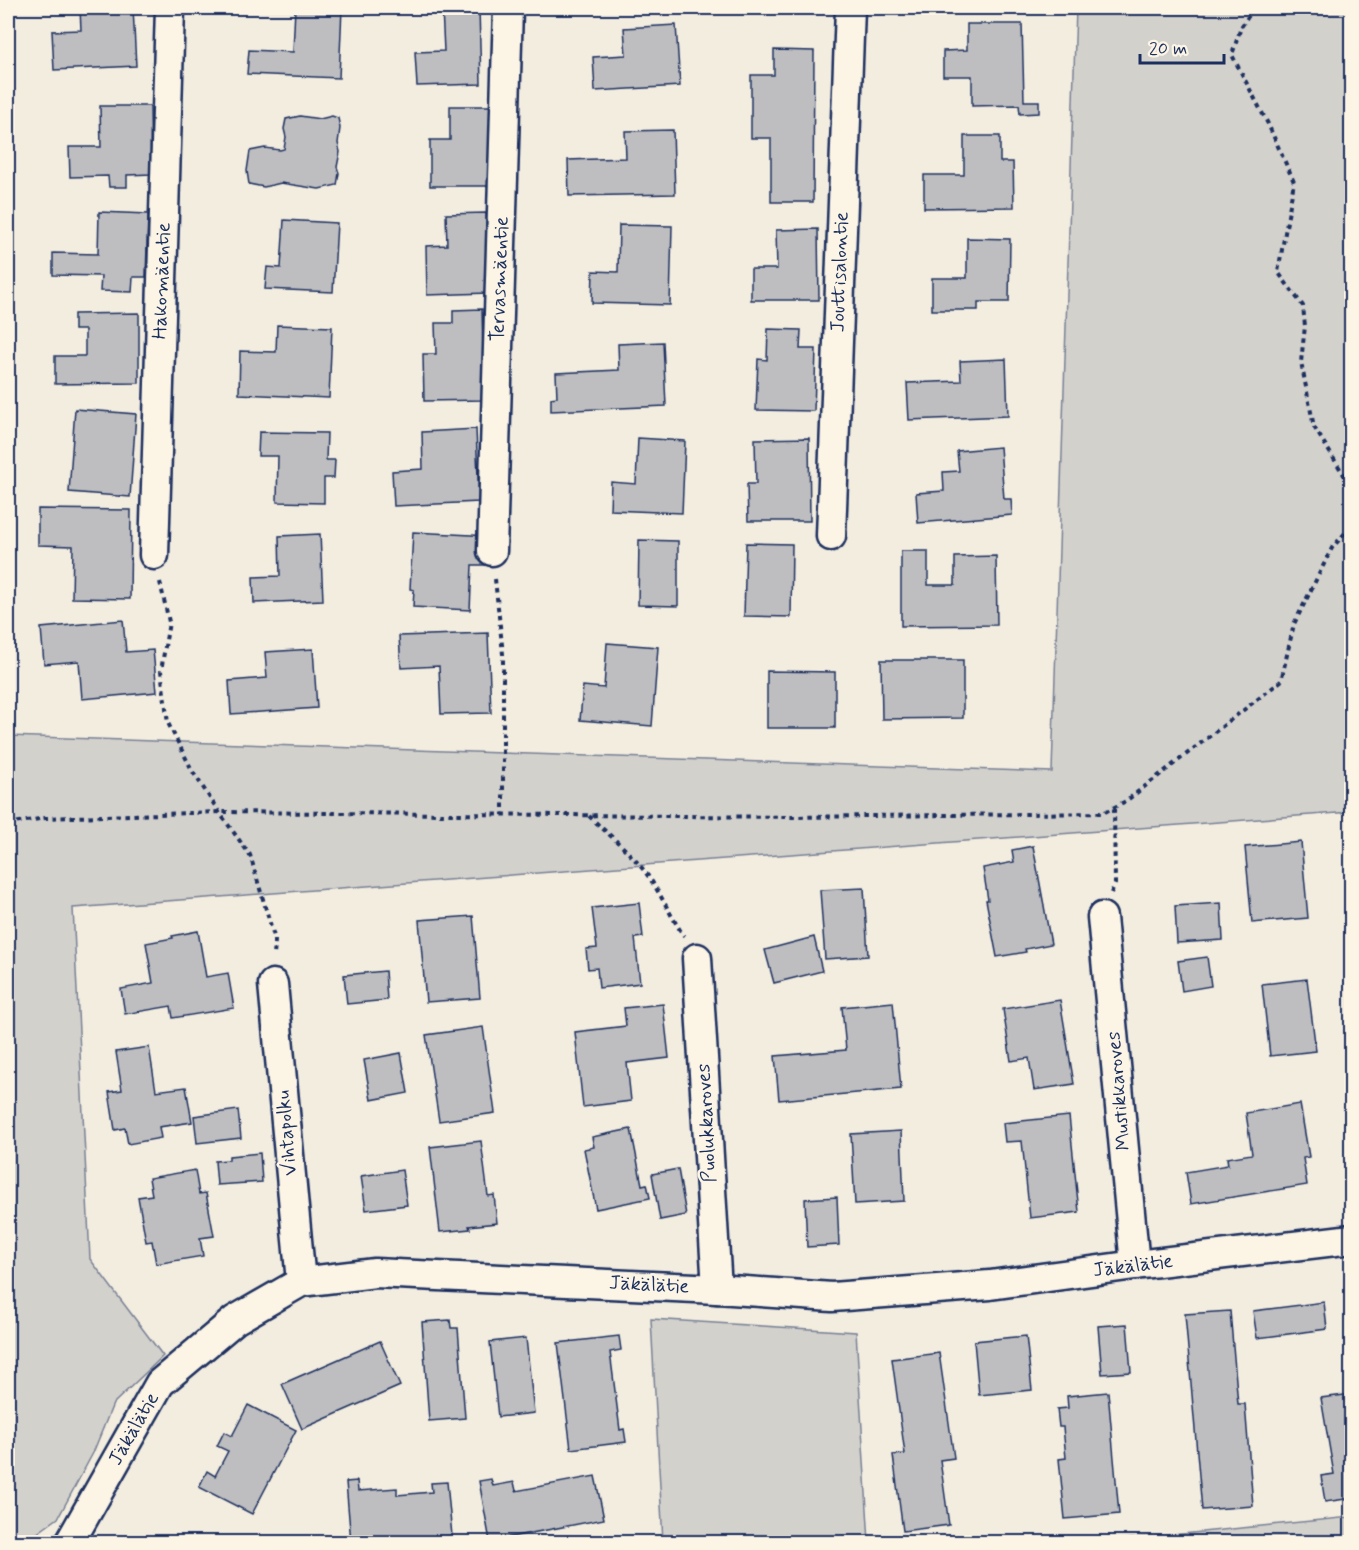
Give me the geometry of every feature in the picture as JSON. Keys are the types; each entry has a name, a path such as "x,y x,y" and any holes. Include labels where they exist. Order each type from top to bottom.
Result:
{"street":[{"name":"Hakomäentie","path":"154,555 170,8"},
{"name":"Tervasmäentie","path":"492,551 508,8"},
{"name":"Jouttisalontie","path":"831,536 850,8"},
{"name":"Mustikkaroves","path":"1102,917 1135,1265"},
{"name":"Puolukkaroves","path":"698,958 717,1288"},
{"name":"Vihtapolku","path":"273,984 301,1282"},
{"name":"Jäkälätie","path":"70,1542 160,1383 235,1320 301,1282 375,1273 717,1288 832,1297 990,1286 1135,1265 1352,1239"}],"path":[{"path":"1254,8 1241,27 1232,55 1268,124 1294,182 1278,272 1303,306 1305,326 1301,362 1314,427 1344,476 1352,480"},
{"path":"8,824 45,818 219,812 793,817 1103,813 1126,801 1281,681 1294,624 1332,548 1352,525"},
{"path":"492,551 503,654 503,815"},
{"path":"154,555 169,622 161,671 168,723 192,772 250,855 275,940 273,984"},
{"path":"1102,917 1115,884 1114,807"},
{"path":"589,815 630,854 652,881 698,958"}],"shaded area":[{"path":"1076,8 1351,8 1351,812 73,908 90,1259 163,1356 113,1404 93,1453 58,1518 25,1542 8,1542 8,736 1052,772"},
{"path":"651,1319 856,1332 869,1542 663,1542"},
{"path":"1351,1517 1351,1542 1102,1542"}],"building":[{"path":"80,8 133,8 136,66 54,70 52,31 81,30"},
{"path":"295,8 342,8 339,78 247,74 249,50 293,52"},
{"path":"442,8 479,8 481,84 417,86 415,52 444,51"},
{"path":"967,24 1022,24 1024,101 1039,101 1039,113 1020,114 1019,105 972,106 972,76 943,76 943,51 967,50"},
{"path":"676,25 680,86 595,91 593,57 626,55 624,28"},
{"path":"774,50 814,51 813,202 771,202 771,138 751,138 751,75 774,75"},
{"path":"100,106 150,106 151,174 127,175 127,187 109,187 108,176 70,177 69,147 101,147"},
{"path":"450,106 490,106 491,186 430,186 430,140 450,140"},
{"path":"300,116 320,119 332,116 338,118 340,152 337,185 319,189 281,183 264,187 249,184 247,171 250,151 265,148 284,149 286,119"},
{"path":"673,130 675,194 569,196 568,160 626,158 625,131"},
{"path":"964,136 1000,136 1000,162 1013,162 1014,207 924,208 924,175 964,175"},
{"path":"99,212 148,214 146,277 133,277 132,292 100,291 101,276 53,275 53,253 98,254"},
{"path":"486,213 488,293 427,295 426,246 447,245 446,214"},
{"path":"284,220 337,223 333,292 265,289 267,267 281,268"},
{"path":"619,225 672,226 670,305 592,303 593,271 618,272"},
{"path":"818,229 819,300 751,300 751,269 777,269 776,230"},
{"path":"967,238 1010,239 1009,302 978,302 978,310 932,310 932,278 967,278"},
{"path":"482,309 484,400 424,401 423,354 436,354 435,323 453,323 453,310"},
{"path":"139,313 139,383 55,384 55,356 85,356 85,330 74,330 74,314"},
{"path":"277,325 332,327 329,398 239,394 240,351 276,352"},
{"path":"768,329 801,330 800,349 816,349 814,411 756,410 758,359 767,360"},
{"path":"663,342 666,406 551,411 551,398 557,397 556,373 619,370 618,344"},
{"path":"1006,359 1008,416 909,420 907,383 961,381 960,361"},
{"path":"75,409 136,414 130,497 69,492"},
{"path":"476,429 479,502 394,506 392,471 423,469 422,432"},
{"path":"259,432 327,433 326,460 335,460 334,478 324,478 324,503 277,502 278,456 258,456"},
{"path":"638,438 685,441 682,513 610,510 611,482 636,484"},
{"path":"809,438 810,521 748,521 747,484 756,484 755,439"},
{"path":"1000,447 1004,499 1011,499 1012,515 918,523 916,493 944,491 943,472 959,471 957,451"},
{"path":"38,509 131,510 130,599 72,598 73,546 38,545"},
{"path":"413,532 490,536 488,565 472,565 470,610 413,607 414,590 410,589"},
{"path":"320,534 323,600 254,603 253,577 280,576 279,536"},
{"path":"639,540 678,541 678,606 638,605"},
{"path":"746,543 792,544 791,617 744,616"},
{"path":"901,551 928,551 928,585 955,585 955,557 996,556 997,625 901,626"},
{"path":"123,620 126,652 153,650 157,692 82,699 79,661 44,664 41,628"},
{"path":"488,633 491,713 441,714 439,666 401,668 399,636"},
{"path":"607,643 658,647 652,726 580,720 583,686 604,688"},
{"path":"313,649 317,708 231,714 229,681 267,678 265,652"},
{"path":"881,660 963,660 963,718 882,719"},
{"path":"767,671 835,672 835,728 767,728"},
{"path":"1301,842 1308,918 1252,923 1245,847"},
{"path":"1033,846 1051,944 1025,949 1026,952 997,957 986,900 988,900 983,868 1014,862 1012,850"},
{"path":"864,888 868,956 825,959 820,890"},
{"path":"639,903 643,937 635,938 640,983 599,988 597,968 588,969 586,949 597,948 592,908"},
{"path":"1221,903 1223,940 1177,943 1175,906"},
{"path":"473,916 480,998 426,1002 419,920"},
{"path":"198,931 206,977 228,973 234,1008 173,1018 171,1006 125,1014 121,989 153,983 146,943"},
{"path":"814,937 822,971 774,983 765,950"},
{"path":"1207,957 1211,986 1182,991 1178,961"},
{"path":"385,971 387,1000 347,1004 344,975"},
{"path":"1307,979 1316,1051 1270,1056 1262,984"},
{"path":"1060,1000 1074,1084 1034,1090 1029,1058 1011,1061 1003,1009"},
{"path":"893,1002 901,1089 779,1100 775,1056 846,1050 842,1007"},
{"path":"663,1004 669,1058 627,1063 631,1101 583,1107 575,1032 626,1026 624,1008"},
{"path":"483,1027 495,1113 439,1121 426,1035"},
{"path":"149,1047 156,1091 186,1087 192,1122 159,1127 161,1138 128,1144 125,1128 115,1130 109,1092 122,1090 116,1052"},
{"path":"401,1053 408,1093 371,1100 364,1060"},
{"path":"1300,1104 1309,1157 1303,1158 1307,1185 1191,1204 1186,1172 1228,1165 1227,1158 1252,1154 1246,1113"},
{"path":"238,1110 241,1138 197,1143 194,1116"},
{"path":"1069,1116 1079,1212 1030,1218 1022,1141 1005,1142 1003,1123"},
{"path":"631,1129 642,1185 647,1184 650,1198 596,1209 584,1149 594,1147 592,1137"},
{"path":"901,1131 904,1201 855,1204 851,1134"},
{"path":"481,1141 488,1196 494,1195 497,1223 440,1232 430,1147"},
{"path":"260,1153 262,1182 217,1185 215,1161 229,1160 229,1156"},
{"path":"678,1169 686,1215 660,1220 652,1174"},
{"path":"195,1170 199,1194 206,1193 214,1236 200,1238 203,1256 156,1264 152,1241 146,1242 138,1197 152,1195 149,1178"},
{"path":"402,1170 407,1205 366,1210 361,1176"},
{"path":"837,1197 839,1245 807,1247 805,1199"},
{"path":"1324,1302 1327,1329 1257,1338 1253,1311"},
{"path":"1230,1311 1238,1404 1245,1404 1253,1506 1202,1510 1185,1314"},
{"path":"450,1320 451,1328 458,1328 465,1418 429,1421 422,1322"},
{"path":"1127,1324 1131,1372 1102,1374 1098,1326"},
{"path":"619,1336 621,1350 610,1352 620,1430 624,1429 626,1442 571,1449 558,1343"},
{"path":"1026,1336 1032,1390 979,1395 974,1341"},
{"path":"526,1338 534,1413 498,1417 490,1342"},
{"path":"380,1341 400,1386 302,1429 282,1384"},
{"path":"939,1353 954,1458 940,1460 949,1525 903,1531 893,1455 905,1454 892,1359"},
{"path":"1108,1392 1119,1514 1065,1519 1059,1459 1066,1458 1063,1427 1059,1427 1057,1409 1068,1408 1067,1396"},
{"path":"1352,1394 1352,1498 1325,1502 1321,1476 1334,1474 1321,1398"},
{"path":"248,1405 296,1430 252,1514 199,1487 207,1471 215,1476 228,1451 217,1446 224,1432 232,1436"},
{"path":"595,1476 604,1519 490,1541 479,1481 491,1479 493,1486 514,1482 516,1491"},
{"path":"357,1481 358,1491 397,1488 397,1495 432,1492 431,1483 447,1482 452,1536 351,1542 346,1482"}]}
